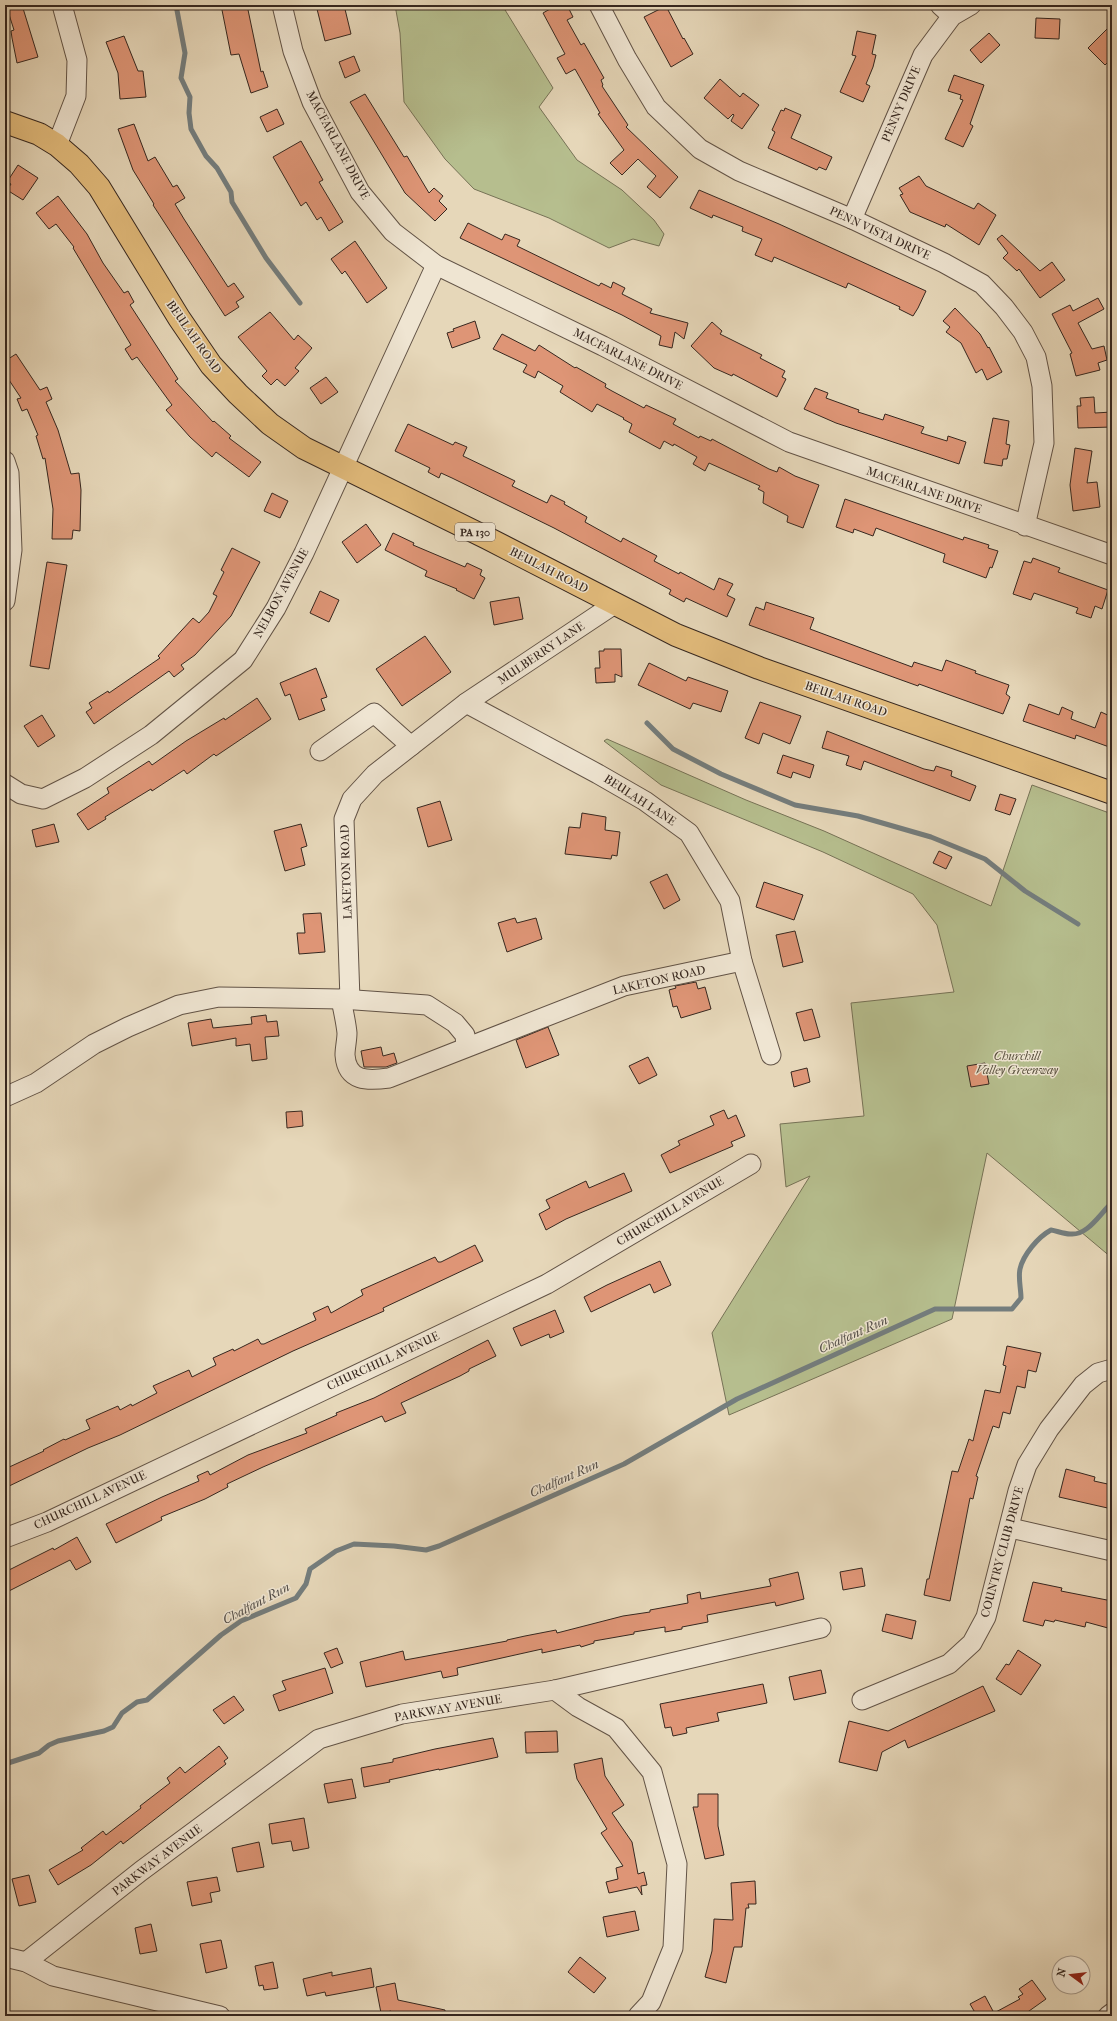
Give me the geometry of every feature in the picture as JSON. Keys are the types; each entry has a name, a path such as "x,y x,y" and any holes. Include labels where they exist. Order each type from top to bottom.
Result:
{"main road":[{"name":"BEULAH ROAD","path":"5,122 39,134 57,145 79,164 99,187 179,318 216,371 270,424 304,448 676,635 759,668 1112,793"}],"street":[{"path":"57,145 76,96 77,60 62,5"},
{"name":"MACFARLANE DRIVE","path":"282,5 293,51 312,102 360,192 393,232 436,265 603,346 789,442 1025,526 1112,555"},
{"name":"PENN VISTA DRIVE","path":"599,5 627,58 656,107 700,149 739,171 852,219 944,263 982,284 1004,307 1023,332 1036,357 1042,386 1044,443 1025,526"},
{"name":"PENNY DRIVE","path":"852,219 923,55 946,10 971,5"},
{"name":"NELBON AVENUE","path":"5,784 21,794 43,799 85,778 151,735 242,660 276,608 344,468 436,265"},
{"path":"5,461 9,473 12,550 5,601"},
{"name":"MULBERRY LANE","path":"466,703 616,604"},
{"name":"LAKETON ROAD","path":"466,703 375,774 352,800 344,819 345,999 347,1034 345,1054 347,1069 352,1074 369,1081 389,1078 624,986 742,961"},
{"name":"BEULAH LANE","path":"466,703 645,801 689,833 730,901 742,961 771,1055"},
{"path":"320,751 374,713 411,746"},
{"path":"5,1097 36,1083 94,1044 128,1027 179,1005 219,998 345,999 427,1005 455,1023 465,1035 466,1047"},
{"name":"CHURCHILL AVENUE","path":"5,1538 47,1522 547,1284 751,1164"},
{"name":"COUNTRY CLUB DRIVE","path":"862,1700 949,1664 972,1643 986,1617 1010,1528 1018,1491 1027,1465 1049,1429 1083,1385 1098,1373 1112,1369"},
{"path":"1010,1528 1112,1551"},
{"name":"PARKWAY AVENUE","path":"26,1962 141,1871 319,1739 402,1714 555,1690 821,1628"},
{"path":"555,1690 578,1707 616,1728 652,1772 677,1864 673,1948 651,2002 638,2016"},
{"path":"5,1957 26,1962 53,1976 220,2016"},
{"path":"1108,2016 1112,2013"}],"green space":[{"path":"395,5 502,5 553,88 539,107 577,160 622,190 654,220 664,234 659,246 633,239 609,248 549,218 474,189 445,159 404,102 400,33"},
{"name":"Churchill Valley Greenway","path":"607,739 746,800 824,831 991,906 1032,785 1112,814 1112,1258 987,1153 952,1319 729,1415 712,1333 810,1176 786,1187 780,1124 864,1116 851,1003 954,992 937,925 913,894 823,852 661,785 604,741"}],"building":[{"path":"6,5 22,5 38,57 17,63 11,31 14,30"},
{"path":"221,5 247,5 261,72 263,71 268,87 251,93 239,54 231,55"},
{"path":"316,5 344,5 351,34 325,41"},
{"path":"557,5 567,5 573,17 567,20 581,45 584,43 604,78 601,80 602,86 628,125 626,127 678,177 660,198 647,187 656,176 638,159 622,175 610,163 624,150 598,114 600,113 575,69 566,74 557,58 565,54 543,13"},
{"path":"666,6 683,39 684,38 693,54 671,67 644,17"},
{"path":"1036,18 1060,19 1059,39 1035,38"},
{"path":"1112,24 1112,58 1105,65 1088,48"},
{"path":"857,31 876,35 872,54 876,55 866,84 870,86 863,102 840,92 856,56 852,55"},
{"path":"989,33 1000,45 981,63 970,50"},
{"path":"124,36 138,71 143,71 146,97 120,99 118,73 106,42"},
{"path":"354,56 360,71 345,78 339,62"},
{"path":"954,75 984,85 970,124 973,126 963,147 945,139 963,100 960,99 961,95 948,91"},
{"path":"720,79 740,97 743,93 759,105 742,129 731,121 734,115 733,114 728,119 704,98"},
{"path":"365,94 404,157 407,156 429,193 434,188 443,196 439,201 447,209 435,221 405,193 350,102"},
{"path":"785,108 801,115 791,138 832,157 826,170 819,167 817,170 768,148 775,132 772,130 781,110 784,111"},
{"path":"277,109 284,124 267,132 260,117"},
{"path":"134,124 148,161 155,157 173,187 177,185 185,198 175,204 184,219 228,287 234,283 244,297 236,302 239,307 225,316 153,205 154,204 133,170 118,129"},
{"path":"301,141 323,180 319,182 343,222 329,231 321,217 317,220 306,202 301,206 273,157"},
{"path":"18,165 38,178 23,200 7,190 11,184 7,182"},
{"path":"919,176 926,186 974,209 978,203 996,215 979,245 946,224 945,227 910,212 900,195 903,194 899,188"},
{"path":"699,190 779,224 926,291 918,308 913,316 899,309 900,307 848,283 846,288 774,257 772,262 755,255 762,239 742,231 743,227 713,215 712,218 690,208"},
{"path":"58,196 87,234 103,263 124,293 128,291 134,302 130,305 178,379 175,381 213,422 214,421 231,436 229,438 261,462 249,477 216,452 212,457 190,437 166,410 172,405 137,357 132,360 125,349 131,345 73,248 74,247 56,224 49,229 36,213"},
{"path":"468,223 502,240 505,234 520,240 517,246 599,286 601,283 611,288 613,282 625,288 622,294 652,309 650,313 688,323 684,339 675,332 672,348 659,345 661,336 622,315 460,238"},
{"path":"1002,235 1040,271 1052,262 1065,280 1040,298 1019,269 1017,271 1003,258 1008,253 997,239"},
{"path":"355,241 387,288 367,303 345,271 342,274 331,259"},
{"path":"1098,298 1104,309 1078,323 1092,349 1104,346 1107,360 1098,363 1100,370 1076,376 1070,354 1072,353 1052,314 1070,305 1073,311"},
{"path":"955,308 980,334 988,348 989,347 1002,372 987,380 982,369 976,373 961,343 946,332 950,327 943,321"},
{"path":"270,312 294,340 298,335 312,348 295,368 299,371 285,386 277,379 271,385 262,376 267,371 238,337"},
{"path":"475,321 480,338 452,348 447,333 454,331 453,329"},
{"path":"712,322 722,331 720,334 762,355 760,358 785,371 782,377 786,379 777,397 733,374 732,376 714,368 691,346"},
{"path":"502,334 535,351 539,345 575,368 576,367 606,384 605,387 612,391 644,408 646,405 676,419 673,424 699,438 700,436 711,441 712,439 769,469 777,472 779,467 795,476 819,485 803,528 787,522 788,516 763,503 764,492 758,489 760,486 709,463 705,471 693,464 697,457 674,444 673,446 664,441 660,449 629,432 632,424 623,419 624,418 597,404 592,412 560,392 563,386 538,371 535,378 523,372 527,365 493,349"},
{"path":"16,354 40,390 47,387 52,399 46,402 58,430 71,474 79,473 81,490 80,531 73,530 72,539 52,539 53,509 45,458 43,459 36,436 38,435 27,409 22,411 17,399 21,398 5,374 5,361"},
{"path":"326,377 338,392 321,404 310,388"},
{"path":"815,388 828,393 826,398 859,410 858,412 883,420 885,414 924,427 921,433 947,441 948,436 966,442 959,464 836,423 804,409"},
{"path":"1094,397 1095,413 1112,412 1112,427 1078,428 1077,406 1081,406 1080,398"},
{"path":"993,418 1009,421 1006,444 1010,445 1007,459 1003,459 1002,466 984,463"},
{"path":"408,424 453,445 455,442 467,447 463,456 515,481 512,486 547,503 551,495 565,502 564,504 587,517 585,522 621,542 623,538 657,556 654,561 679,574 680,572 714,590 719,578 733,584 727,595 735,599 727,617 686,598 684,602 669,594 671,590 554,528 441,473 439,478 428,472 430,468 395,451"},
{"path":"1075,448 1092,451 1087,483 1097,482 1100,507 1073,511 1070,485"},
{"path":"272,493 288,501 280,518 264,511"},
{"path":"845,499 963,540 964,537 989,545 988,548 998,551 992,568 990,567 986,578 943,562 945,554 876,528 873,536 854,529 853,533 836,527"},
{"path":"366,524 381,545 357,563 342,542"},
{"path":"393,533 414,543 413,545 465,567 467,563 482,570 480,575 485,578 474,599 456,590 457,589 425,576 427,571 385,550"},
{"path":"232,548 260,562 231,616 195,655 181,665 184,669 174,677 169,671 94,724 86,712 92,708 89,703 108,691 109,693 160,658 158,656 193,618 199,623 209,612 217,596 213,594 224,572 221,570"},
{"path":"1033,558 1060,568 1058,572 1108,590 1102,609 1095,606 1091,618 1076,613 1078,608 1034,593 1031,600 1013,594 1024,561 1031,563"},
{"path":"47,562 67,565 49,669 30,666"},
{"path":"320,591 339,600 329,622 310,613"},
{"path":"519,597 523,619 494,625 490,602"},
{"path":"766,602 814,618 810,629 912,667 914,662 942,671 946,660 976,671 975,673 1009,685 1006,694 1010,697 1003,714 919,684 918,686 749,625 756,607 764,610"},
{"path":"425,636 451,672 402,706 376,669"},
{"path":"604,649 621,649 622,677 615,674 615,682 596,683 595,668 600,668 599,651 604,651"},
{"path":"649,663 686,681 688,677 728,691 721,712 693,703 690,709 638,685"},
{"path":"316,668 327,697 321,699 325,710 299,720 290,694 285,696 280,683"},
{"path":"257,698 271,719 216,756 214,754 187,774 184,770 152,791 151,789 105,817 106,819 88,830 77,814 109,793 107,788 149,761 152,765 186,741 224,718 225,720"},
{"path":"760,702 801,716 790,744 763,733 759,744 745,738"},
{"path":"1029,704 1059,715 1062,707 1073,712 1071,719 1095,728 1101,712 1112,717 1112,748 1076,735 1075,739 1023,721"},
{"path":"42,715 55,736 38,747 24,726"},
{"path":"827,731 924,769 934,771 936,766 952,771 951,776 976,786 970,801 864,761 861,770 846,765 849,756 822,748"},
{"path":"783,755 814,765 810,778 793,772 791,778 777,773"},
{"path":"1000,794 1016,799 1010,815 995,810"},
{"path":"440,801 452,840 428,847 417,808"},
{"path":"582,813 606,817 605,830 620,832 617,856 612,855 611,859 565,854 569,827 580,828"},
{"path":"54,824 59,842 36,847 32,830"},
{"path":"301,824 307,846 301,848 305,865 285,871 274,831"},
{"path":"939,851 952,857 946,869 933,863"},
{"path":"667,874 680,900 664,909 650,882"},
{"path":"764,882 803,895 794,920 756,907"},
{"path":"321,913 325,952 299,954 297,933 305,933 303,914"},
{"path":"515,918 517,923 536,918 542,939 507,952 498,923"},
{"path":"795,931 803,962 783,967 776,935"},
{"path":"696,982 698,989 705,987 711,1009 681,1018 677,1006 673,1007 669,990 676,988 675,986"},
{"path":"812,1009 820,1037 804,1041 796,1013"},
{"path":"266,1015 267,1022 277,1021 279,1036 265,1037 267,1059 252,1061 250,1044 236,1046 236,1038 192,1046 188,1023 211,1019 213,1028 252,1024 251,1017"},
{"path":"548,1027 559,1055 526,1068 516,1040"},
{"path":"381,1047 383,1056 394,1053 397,1063 386,1067 364,1067 361,1051"},
{"path":"648,1057 657,1075 639,1084 629,1066"},
{"path":"985,1063 989,1084 971,1087 967,1066"},
{"path":"807,1068 810,1082 794,1087 791,1072"},
{"path":"724,1110 728,1119 736,1115 745,1136 731,1142 733,1146 670,1173 661,1155 680,1145 678,1141 714,1125 710,1116"},
{"path":"302,1111 303,1126 287,1128 286,1112"},
{"path":"624,1173 632,1191 566,1219 546,1230 539,1214 550,1208 546,1200 586,1181 589,1188"},
{"path":"475,1245 483,1261 383,1308 384,1311 293,1351 120,1435 88,1448 5,1488 5,1469 44,1451 43,1450 64,1439 65,1440 90,1429 86,1420 118,1406 120,1410 131,1404 132,1406 157,1393 153,1386 189,1370 192,1377 216,1365 213,1358 233,1349 234,1351 258,1339 261,1344 264,1344 316,1320 313,1313 328,1306 331,1313 363,1295 361,1290 435,1257 438,1262 441,1262"},
{"path":"660,1261 671,1285 654,1293 650,1284 591,1312 584,1297"},
{"path":"555,1310 564,1332 550,1338 549,1334 521,1346 513,1328"},
{"path":"488,1340 496,1356 469,1369 469,1371 460,1376 401,1403 406,1413 385,1422 382,1416 263,1467 227,1484 228,1487 205,1499 161,1517 162,1520 116,1543 106,1524 199,1481 197,1476 208,1471 210,1475 248,1455 307,1433 305,1429 337,1415 336,1413 374,1398"},
{"path":"1007,1346 1041,1353 1036,1372 1028,1370 1025,1388 1017,1386 1010,1414 1003,1412 999,1428 993,1426 976,1476 978,1477 973,1499 970,1498 950,1601 924,1595 927,1579 929,1579 952,1471 958,1472 969,1439 973,1441 985,1390 1000,1393 1006,1366 1003,1365"},
{"path":"1066,1469 1095,1477 1094,1481 1112,1485 1112,1509 1059,1497"},
{"path":"77,1537 91,1562 76,1570 70,1560 5,1593 5,1572 53,1548 54,1550"},
{"path":"862,1568 865,1586 843,1590 840,1572"},
{"path":"798,1572 804,1599 776,1606 775,1602 707,1615 708,1622 682,1627 682,1629 665,1632 665,1627 634,1632 634,1634 594,1641 594,1643 581,1647 580,1645 542,1653 542,1649 457,1668 458,1675 443,1678 441,1671 366,1687 360,1662 403,1651 405,1660 507,1641 556,1630 557,1633 623,1616 650,1612 650,1610 688,1603 687,1595 700,1592 701,1599 771,1586 769,1579"},
{"path":"1033,1582 1062,1588 1061,1591 1112,1601 1112,1613 1108,1628 1086,1622 1085,1627 1055,1620 1054,1622 1045,1620 1043,1626 1023,1621"},
{"path":"886,1614 916,1621 912,1639 882,1631"},
{"path":"337,1648 343,1663 331,1668 324,1653"},
{"path":"1018,1650 1041,1665 1021,1695 996,1679 1006,1664 1009,1665"},
{"path":"325,1668 333,1693 279,1711 273,1695 286,1690 282,1681"},
{"path":"821,1670 826,1693 794,1700 789,1677"},
{"path":"763,1684 767,1703 717,1713 719,1721 686,1728 687,1733 673,1736 671,1727 665,1728 660,1704"},
{"path":"983,1686 995,1711 908,1748 905,1740 882,1752 877,1771 839,1762 849,1721 888,1731"},
{"path":"234,1696 244,1710 224,1724 213,1710"},
{"path":"557,1731 558,1752 526,1753 525,1732"},
{"path":"493,1738 498,1757 389,1780 390,1782 364,1787 361,1768 393,1762 393,1759 435,1749"},
{"path":"219,1746 228,1758 224,1761 226,1764 123,1844 121,1841 91,1865 58,1885 49,1870 83,1850 81,1848 103,1831 106,1835 141,1808 140,1806 170,1783 167,1778 180,1767 185,1773"},
{"path":"602,1758 605,1776 624,1805 612,1813 632,1842 638,1874 644,1872 647,1885 641,1886 642,1895 637,1887 609,1893 606,1882 618,1879 616,1868 623,1866 601,1833 607,1829 577,1779 574,1764"},
{"path":"352,1779 356,1798 328,1803 324,1784"},
{"path":"698,1794 718,1794 718,1826 724,1855 705,1859 693,1807 698,1807"},
{"path":"304,1818 309,1848 293,1851 291,1841 272,1844 269,1824"},
{"path":"259,1842 264,1867 237,1872 232,1848"},
{"path":"29,1875 36,1902 19,1906 12,1879"},
{"path":"217,1877 220,1891 210,1893 212,1902 192,1906 187,1882"},
{"path":"755,1881 756,1904 748,1904 749,1908 746,1908 742,1947 734,1947 726,1983 705,1977 712,1951 714,1919 733,1920 731,1883"},
{"path":"635,1911 639,1930 607,1937 603,1917"},
{"path":"151,1924 157,1951 140,1954 135,1928"},
{"path":"221,1940 227,1968 206,1973 200,1944"},
{"path":"580,1957 606,1978 594,1993 568,1972"},
{"path":"273,1962 278,1988 264,1990 263,1985 259,1986 255,1966"},
{"path":"371,1968 374,1987 326,1996 325,1992 307,1996 303,1979 332,1972 332,1976"},
{"path":"1032,1980 1046,1999 1022,2016 977,2016 970,2004 985,1996 994,2013 1020,1999 1018,1997 1023,1994 1019,1989"},
{"path":"395,1983 398,2000 445,2010 445,2016 392,2016 391,2011 381,2013 376,1987"}],"waterway":[{"path":"176,5 185,53 181,78 190,97 189,113 191,129 206,156 217,168 231,192 232,202 266,258 300,303"},
{"path":"647,723 673,749 721,774 795,805 858,816 931,837 985,859 1025,891 1078,924"},
{"name":"Chalfant Run","path":"5,1764 39,1753 49,1745 58,1741 104,1731 113,1727 122,1713 137,1702 147,1700 221,1635 241,1621 296,1598 306,1584 310,1569 336,1551 354,1544 394,1546 426,1550 439,1546 624,1464 737,1399 935,1309 1012,1309 1021,1298 1019,1276 1020,1269 1024,1258 1036,1242 1051,1230 1065,1234 1076,1234 1088,1228 1112,1203"}]}
